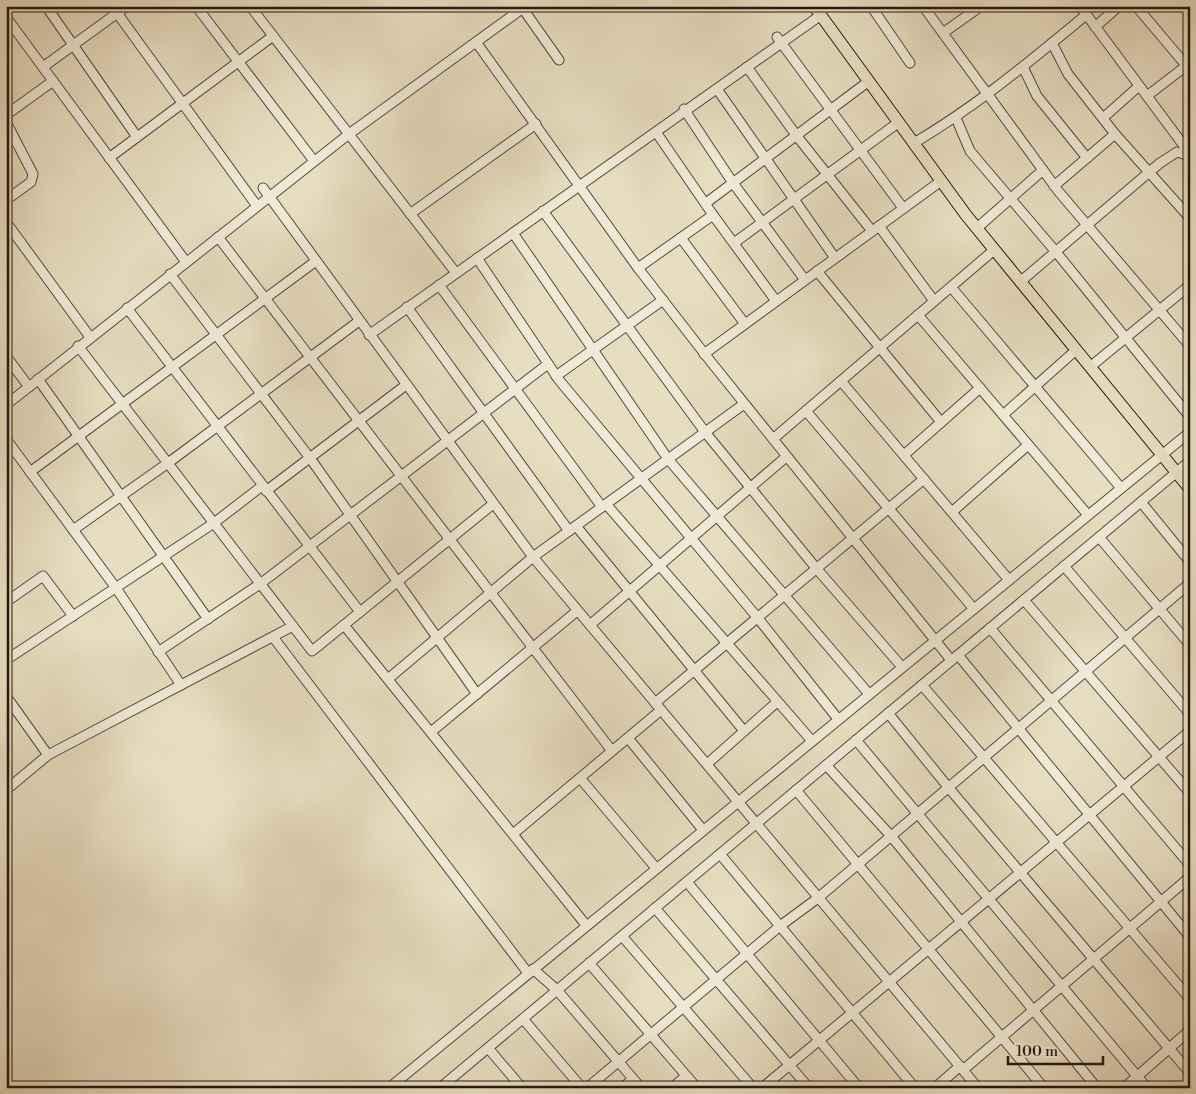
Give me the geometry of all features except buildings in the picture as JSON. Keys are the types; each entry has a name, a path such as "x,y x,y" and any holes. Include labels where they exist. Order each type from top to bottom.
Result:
{"main road":[{"path":"817,9 868,81 994,250 1190,489"}],"street":[{"path":"46,6 137,137"},
{"path":"43,67 115,10 127,6"},
{"path":"196,6 314,161"},
{"path":"250,6 456,273"},
{"path":"871,6 910,62"},
{"path":"923,6 1054,186 1190,346"},
{"path":"1080,6 1190,155"},
{"path":"1095,27 1119,6"},
{"path":"1136,6 1188,66 1147,96"},
{"path":"6,405 78,346 349,134 522,7 559,60"},
{"path":"943,33 978,7"},
{"path":"369,335 717,89 747,67 817,9"},
{"path":"115,10 257,206"},
{"path":"914,143 956,118 989,95 1086,15"},
{"path":"6,17 186,262"},
{"path":"109,158 273,36"},
{"path":"779,40 903,208"},
{"path":"476,42 638,268 786,457 935,641 955,658 1018,728 1190,937"},
{"path":"1052,43 1068,74 1115,134 1190,218"},
{"path":"747,67 827,175 875,228 934,301"},
{"path":"1023,67 1037,96 1087,158"},
{"path":"6,115 53,81"},
{"path":"706,203 868,81"},
{"path":"1103,118 1139,86"},
{"path":"717,89 835,258"},
{"path":"685,110 733,182 804,280"},
{"path":"956,118 970,151 1056,252 1190,417"},
{"path":"6,122 33,174 30,182 6,200"},
{"path":"734,243 899,122"},
{"path":"410,214 536,124"},
{"path":"656,132 713,215 776,301"},
{"path":"1054,186 1115,134"},
{"path":"1020,282 1149,172 1177,152 1190,155"},
{"path":"977,228 1043,170"},
{"path":"704,354 941,180"},
{"path":"264,188 369,335 533,557 978,1088"},
{"path":"543,211 705,432 816,568 902,667"},
{"path":"638,268 713,215"},
{"path":"6,222 90,337"},
{"path":"513,233 668,459 870,694"},
{"path":"218,237 612,751"},
{"path":"681,238 745,324"},
{"path":"773,439 994,250"},
{"path":"477,258 556,376 757,617 838,719"},
{"path":"30,472 316,261"},
{"path":"818,271 879,349 941,422"},
{"path":"170,274 310,458 477,694"},
{"path":"439,285 515,389 604,505 812,741"},
{"path":"1090,367 1190,285"},
{"path":"951,287 1122,488"},
{"path":"556,376 663,300"},
{"path":"407,307 484,413 573,528 630,590 744,731"},
{"path":"127,308 360,612"},
{"path":"918,315 1088,515"},
{"path":"73,530 168,464 359,321"},
{"path":"78,346 312,651 493,504"},
{"path":"1002,415 1076,350"},
{"path":"6,356 29,387"},
{"path":"158,652 260,584 548,364"},
{"path":"38,380 208,619"},
{"path":"841,381 1009,580"},
{"path":"6,660 310,458 406,385"},
{"path":"904,455 980,388"},
{"path":"388,679 533,557 744,404"},
{"path":"806,411 974,608"},
{"path":"390,1088 586,925 1190,432"},
{"path":"6,439 116,588 181,685"},
{"path":"952,512 1028,445"},
{"path":"590,625 786,457"},
{"path":"440,1088 1190,461"},
{"path":"512,834 628,738 695,669 924,479"},
{"path":"1140,502 1190,562"},
{"path":"1099,537 1190,645"},
{"path":"1064,566 1190,714"},
{"path":"6,602 43,576 73,616"},
{"path":"587,1088 780,926 818,898 1190,583"},
{"path":"1024,600 1190,793"},
{"path":"431,732 578,611"},
{"path":"344,625 586,925"},
{"path":"6,790 48,755 293,626"},
{"path":"990,628 1190,865"},
{"path":"273,637 530,971 557,990 641,1088"},
{"path":"922,685 1190,1000"},
{"path":"6,696 48,755"},
{"path":"707,764 777,702"},
{"path":"888,713 948,788 1190,1073"},
{"path":"762,1088 1190,731"},
{"path":"628,738 703,830"},
{"path":"856,740 1147,1088"},
{"path":"826,765 891,836 1097,1088"},
{"path":"580,778 656,868"},
{"path":"796,790 1044,1088"},
{"path":"720,854 915,1088"},
{"path":"935,1088 1002,1037 1190,876"},
{"path":"687,882 859,1088"},
{"path":"655,908 809,1088"},
{"path":"622,936 753,1088"},
{"path":"589,963 696,1088"},
{"path":"523,1019 582,1088"},
{"path":"1124,1088 1190,1030"},
{"path":"488,1048 522,1088"},
{"path":"672,1088 686,1076"},
{"path":"622,1088 633,1078"},
{"path":"450,1080 457,1088"}]}
